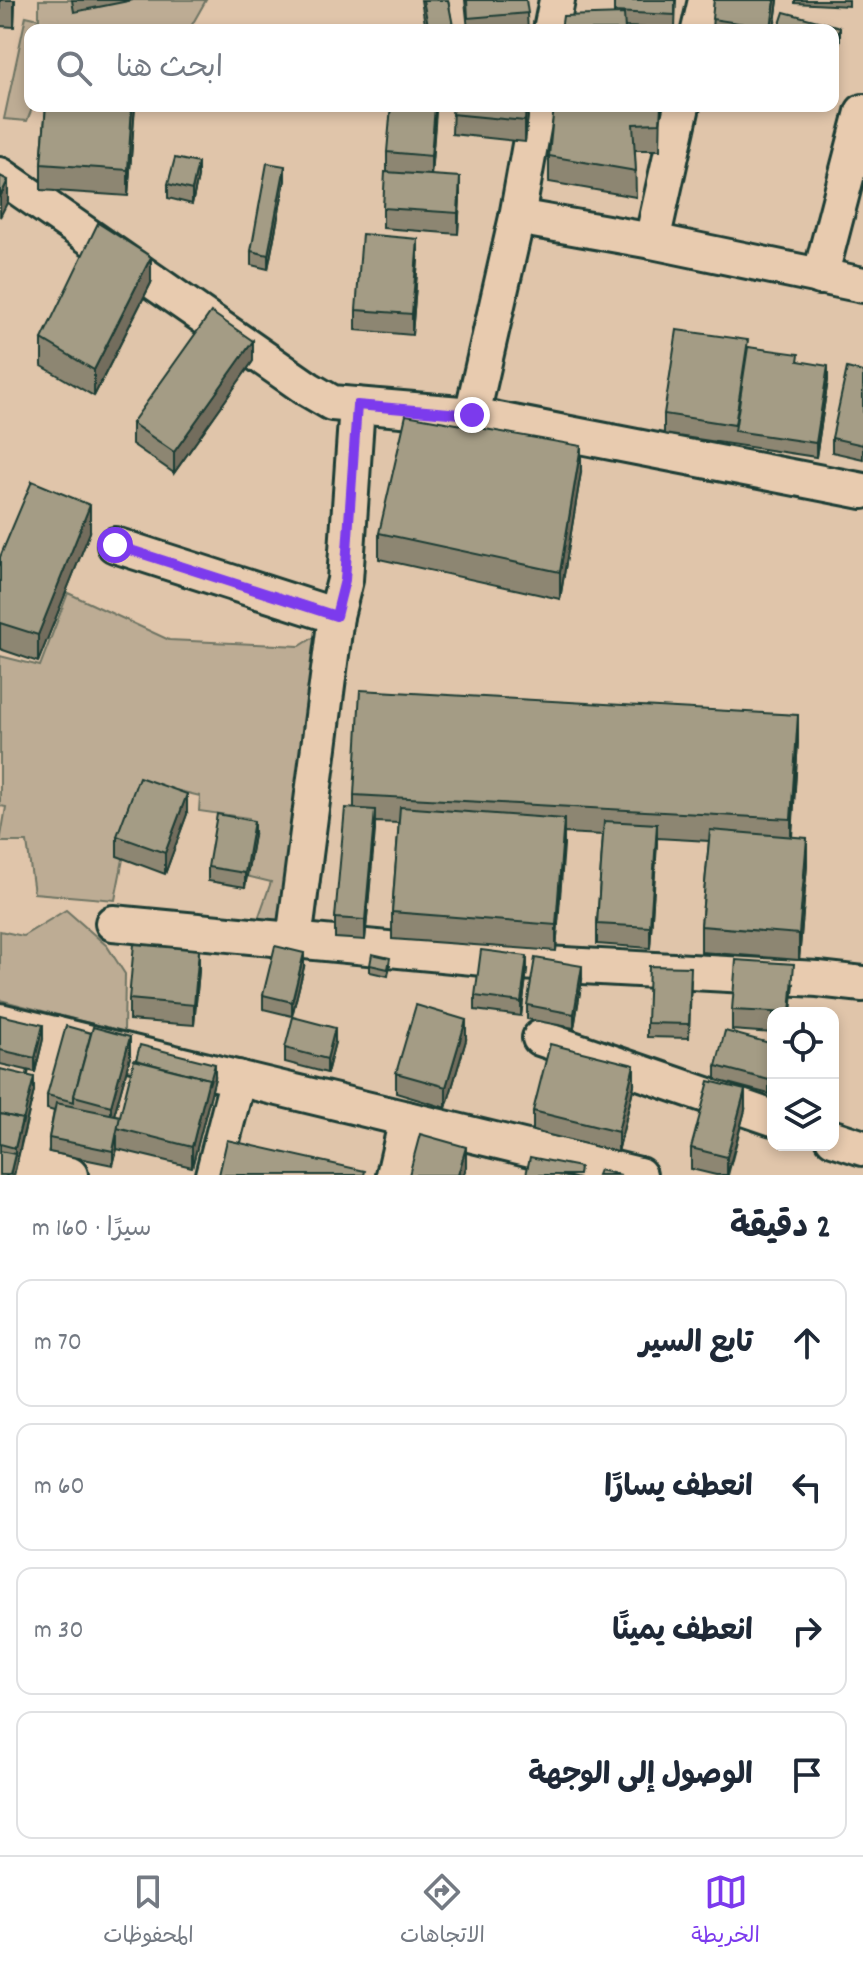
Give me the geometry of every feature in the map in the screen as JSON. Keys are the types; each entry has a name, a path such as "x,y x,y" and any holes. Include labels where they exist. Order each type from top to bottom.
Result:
{"street":[{"path":"552,24 557,0"},
{"path":"700,24 706,0"},
{"path":"472,415 517,217 536,112"},
{"path":"652,241 681,112"},
{"path":"820,277 863,112"},
{"path":"0,175 332,403 472,415 863,491"},
{"path":"517,217 652,241 863,285"},
{"path":"294,940 336,616 345,580 357,405"},
{"path":"115,545 336,616"},
{"path":"113,923 546,964 863,984"},
{"path":"0,1021 639,1175"},
{"path":"55,1034 26,1170 70,1175"},
{"path":"540,1038 767,1116"},
{"path":"213,1175 238,1078"},
{"path":"394,1175 407,1119"},
{"path":"839,1140 863,1148"},
{"path":"859,1175 863,1168"}],"shaded area":[{"path":"39,0 206,0 192,24 24,24 26,16 39,19"},
{"path":"24,25 24,112 31,112 27,121 4,119"},
{"path":"68,593 169,640 300,646 352,613 316,921 258,919 271,882 246,876 249,818 199,811 200,796 151,784 124,854 115,900 34,893 27,842 0,842 6,807 0,806 0,656 40,666"},
{"path":"66,910 107,946 125,974 124,1032 0,1000 0,931 23,936"}],"building":[{"path":"423,0 448,0 453,24 428,24"},
{"path":"467,0 526,0 528,13 468,18"},
{"path":"614,0 675,0 675,15 614,12"},
{"path":"714,0 775,0 772,24 712,19"},
{"path":"784,12 829,24 780,24"},
{"path":"624,14 625,24 562,24 563,16"},
{"path":"45,112 132,112 128,170 41,164"},
{"path":"390,112 435,112 431,156 387,152"},
{"path":"452,112 526,112 525,121"},
{"path":"553,112 661,112 660,123 633,124 636,171 549,156"},
{"path":"175,158 198,163 192,190 168,184"},
{"path":"267,163 285,166 268,255 251,251"},
{"path":"385,172 460,177 458,213 383,208"},
{"path":"0,176 8,180 0,197"},
{"path":"98,223 151,257 94,370 42,339"},
{"path":"362,234 418,239 412,314 356,310"},
{"path":"211,312 253,341 174,452 132,423"},
{"path":"677,330 748,340 735,425 664,414"},
{"path":"748,347 799,354 798,361 828,366 816,443 735,431"},
{"path":"847,368 863,372 863,445 832,438"},
{"path":"406,415 581,446 560,572 379,533"},
{"path":"32,481 90,505 38,635 0,623 0,557"},
{"path":"360,690 798,715 791,819 354,795"},
{"path":"139,777 187,794 165,853 117,836"},
{"path":"400,807 564,819 556,925 392,912"},
{"path":"345,808 375,810 365,920 335,918"},
{"path":"217,814 254,821 245,873 208,867"},
{"path":"604,821 657,824 650,927 597,924"},
{"path":"710,830 807,838 799,934 701,926"},
{"path":"134,944 199,950 194,1005 129,999"},
{"path":"275,946 304,953 292,1002 263,995"},
{"path":"481,950 527,956 521,1002 475,996"},
{"path":"372,954 390,958 388,969 370,965"},
{"path":"535,958 582,966 574,1014 527,1005"},
{"path":"736,960 794,964 790,1007 767,1007 767,1012 732,1010"},
{"path":"649,966 691,967 689,1024 647,1023"},
{"path":"416,1005 466,1020 446,1087 396,1073"},
{"path":"0,1015 43,1025 35,1058 0,1050"},
{"path":"293,1017 335,1028 327,1059 285,1048"},
{"path":"66,1026 91,1033 74,1102 47,1095"},
{"path":"93,1027 130,1037 111,1106 74,1096"},
{"path":"725,1031 767,1042 767,1079 716,1066"},
{"path":"550,1044 634,1065 618,1132 533,1111"},
{"path":"140,1045 215,1064 209,1085 209,1079 136,1060"},
{"path":"134,1060 209,1079 192,1147 117,1128"},
{"path":"0,1069 34,1077 22,1125 22,1119 0,1114"},
{"path":"709,1081 745,1090 727,1157 691,1148"},
{"path":"56,1103 120,1116 113,1151 49,1138"},
{"path":"0,1114 22,1119 15,1148 0,1144"},
{"path":"420,1134 466,1147 458,1175 409,1175"},
{"path":"227,1140 365,1171 364,1175 219,1175"},
{"path":"0,1151 15,1154 10,1175 0,1175"},
{"path":"530,1157 580,1167 579,1175 526,1175"},
{"path":"599,1170 621,1175 597,1175"}],"route":[{"path":"115,545 336,616 345,580 357,405 472,415"}]}
